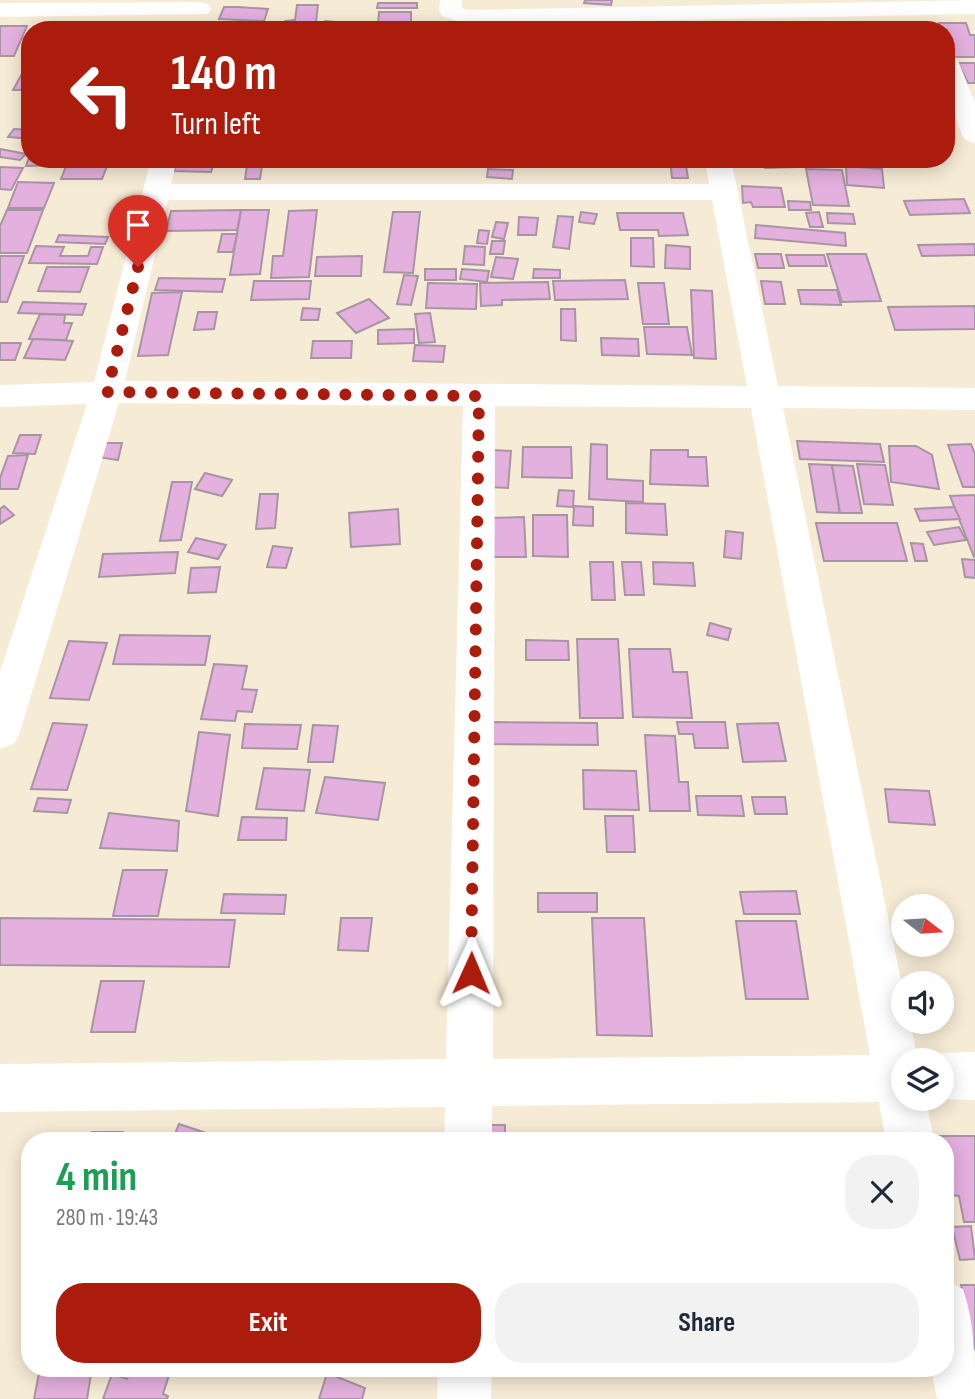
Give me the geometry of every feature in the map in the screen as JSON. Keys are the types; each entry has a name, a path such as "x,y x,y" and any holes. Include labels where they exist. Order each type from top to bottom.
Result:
{"street":[{"path":"451,0 450,11 465,16 975,8"},
{"path":"925,7 930,21"},
{"path":"0,10 199,13"},
{"path":"955,84 975,135"},
{"path":"0,732 7,681 107,392 161,168"},
{"path":"156,191 721,176 762,398 907,1048"},
{"path":"0,396 107,392 975,399"},
{"path":"468,1132 479,396"},
{"path":"954,1077 975,1076"},
{"path":"0,1088 891,1078"},
{"path":"911,1132 912,1111"},
{"path":"954,1351 964,1399"},
{"path":"464,1399 465,1377"}],"building":[{"path":"585,0 612,0 611,5 584,3"},
{"path":"378,3 417,3 417,8 377,8"},
{"path":"297,5 318,5 316,21 285,21 295,20"},
{"path":"224,7 268,9 264,21 219,19"},
{"path":"379,12 411,12 411,21 378,21"},
{"path":"955,23 966,23 970,35 975,35 975,57 955,57"},
{"path":"0,26 21,26 21,40 14,56 0,56"},
{"path":"958,63 975,63 975,83 968,83"},
{"path":"21,75 21,90 13,90"},
{"path":"14,129 21,129 21,138 8,137"},
{"path":"0,149 21,153 20,160 0,157"},
{"path":"0,167 23,168 11,190 0,189"},
{"path":"65,168 106,168 102,179 61,179"},
{"path":"175,168 212,168 211,172 174,171"},
{"path":"247,168 262,168 260,179 245,179"},
{"path":"671,168 686,168 688,178 672,178"},
{"path":"846,168 882,169 884,188 847,185"},
{"path":"488,169 513,170 512,179 487,177"},
{"path":"806,169 842,170 849,206 813,205"},
{"path":"18,182 54,183 44,208 8,208"},
{"path":"742,186 781,188 785,207 753,207 751,202 743,203"},
{"path":"964,199 970,213 910,215 904,201"},
{"path":"788,201 810,202 811,210 789,210"},
{"path":"7,210 43,210 27,253 0,253 0,226"},
{"path":"241,210 269,210 260,274 230,275"},
{"path":"241,210 237,230 166,231 171,211"},
{"path":"317,210 309,277 271,278 273,256 283,256 289,211"},
{"path":"393,212 420,212 413,273 384,272"},
{"path":"581,212 597,214 594,224 579,222"},
{"path":"819,212 823,227 810,227 806,213"},
{"path":"617,213 683,213 688,235 659,236 658,230 620,230"},
{"path":"827,213 853,214 855,224 828,223"},
{"path":"558,216 573,217 569,249 553,247"},
{"path":"519,217 538,218 536,235 518,235"},
{"path":"496,222 508,223 504,239 492,237"},
{"path":"756,225 845,233 846,246 755,238"},
{"path":"479,230 489,231 487,244 477,243"},
{"path":"222,234 237,234 233,252 218,252"},
{"path":"59,235 108,237 105,244 56,242"},
{"path":"631,238 653,238 654,267 631,266"},
{"path":"492,241 505,241 503,254 490,254"},
{"path":"975,244 975,255 922,256 918,245"},
{"path":"666,245 690,247 690,269 665,268"},
{"path":"36,246 64,247 60,256 88,256 91,247 103,247 97,264 29,263"},
{"path":"465,246 485,247 484,265 463,264"},
{"path":"755,254 781,254 784,268 758,268"},
{"path":"827,254 866,254 881,301 842,302"},
{"path":"786,255 824,255 827,266 789,266"},
{"path":"0,256 24,256 7,302 0,302"},
{"path":"362,256 361,276 315,276 317,257"},
{"path":"496,257 518,259 513,279 491,277"},
{"path":"47,267 89,267 80,292 38,291"},
{"path":"425,269 456,269 456,280 425,280"},
{"path":"462,269 489,271 487,282 460,279"},
{"path":"534,269 560,270 560,278 533,278"},
{"path":"404,275 418,276 411,305 397,304"},
{"path":"159,278 225,279 222,292 155,290"},
{"path":"625,280 628,299 555,300 553,281"},
{"path":"254,281 311,281 309,299 251,300"},
{"path":"761,281 781,282 785,304 765,304"},
{"path":"548,282 550,299 502,300 502,305 481,306 480,283"},
{"path":"428,283 477,284 476,309 426,308"},
{"path":"638,283 664,283 669,324 643,324"},
{"path":"691,290 712,291 716,359 694,358"},
{"path":"798,290 837,290 841,305 801,304"},
{"path":"182,292 168,355 138,356 152,293"},
{"path":"369,299 389,318 356,333 337,313"},
{"path":"23,302 86,304 82,315 18,313"},
{"path":"975,306 975,329 895,330 888,307"},
{"path":"303,308 320,309 318,320 301,320"},
{"path":"561,309 575,309 576,341 561,340"},
{"path":"198,312 217,312 214,329 194,330"},
{"path":"430,313 435,342 419,343 415,314"},
{"path":"40,314 65,315 64,323 72,323 66,340 29,339"},
{"path":"644,327 687,327 692,355 647,354"},
{"path":"414,329 414,343 378,344 378,330"},
{"path":"601,338 638,339 639,356 602,355"},
{"path":"33,339 73,341 65,360 24,358"},
{"path":"313,341 352,341 351,358 311,358"},
{"path":"0,343 21,343 15,360 0,360"},
{"path":"415,345 445,346 443,362 413,361"},
{"path":"20,435 41,435 35,454 13,453"},
{"path":"797,441 880,444 884,462 800,459"},
{"path":"101,443 122,443 118,460 98,457"},
{"path":"591,444 607,445 607,479 643,481 643,502 589,499"},
{"path":"971,444 975,454 975,487 963,487 948,445"},
{"path":"889,446 916,446 932,455 939,489 891,482"},
{"path":"523,447 571,447 572,478 522,477"},
{"path":"493,450 511,451 508,488 490,487"},
{"path":"651,450 688,450 688,457 706,457 708,486 650,484"},
{"path":"28,455 18,489 0,489 0,478 8,456"},
{"path":"809,464 832,465 840,513 817,512"},
{"path":"857,464 885,465 893,505 864,504"},
{"path":"832,465 853,466 862,513 840,513"},
{"path":"205,473 232,480 222,496 195,489"},
{"path":"172,482 192,482 181,540 160,541"},
{"path":"559,490 574,491 573,507 557,506"},
{"path":"260,494 278,494 275,528 256,529"},
{"path":"975,495 975,556 974,557 950,496"},
{"path":"626,503 665,504 667,535 626,533"},
{"path":"4,506 14,515 0,524 0,509"},
{"path":"574,506 593,507 593,526 573,525"},
{"path":"954,507 960,519 920,521 915,509"},
{"path":"398,509 400,544 351,547 349,513"},
{"path":"533,515 567,515 568,557 533,556"},
{"path":"524,517 526,557 489,557 489,518"},
{"path":"816,523 897,523 907,561 824,561"},
{"path":"959,527 966,540 934,545 927,532"},
{"path":"726,531 743,533 741,559 724,557"},
{"path":"196,538 226,545 218,559 188,552"},
{"path":"911,543 923,544 927,561 915,561"},
{"path":"273,546 292,548 286,568 267,567"},
{"path":"178,552 175,573 99,577 103,554"},
{"path":"962,559 975,560 975,578 965,577"},
{"path":"590,562 613,562 615,600 592,600"},
{"path":"622,562 641,562 644,595 625,595"},
{"path":"653,562 693,563 695,586 654,584"},
{"path":"220,567 216,592 188,593 191,568"},
{"path":"710,623 731,629 728,640 707,635"},
{"path":"120,635 210,636 205,665 113,664"},
{"path":"577,639 618,639 623,718 580,718"},
{"path":"526,640 568,641 569,660 526,660"},
{"path":"69,641 107,643 89,700 50,698"},
{"path":"629,649 670,649 673,672 687,672 692,718 633,717"},
{"path":"214,664 247,666 242,689 257,690 252,712 237,711 235,721 201,719"},
{"path":"492,722 597,723 598,745 492,744"},
{"path":"677,722 725,722 728,748 695,748 693,734 679,734"},
{"path":"53,723 87,725 67,790 31,789"},
{"path":"778,723 786,761 743,762 737,724"},
{"path":"245,724 301,725 297,749 242,748"},
{"path":"313,725 338,726 333,762 308,762"},
{"path":"199,732 230,735 218,816 186,811"},
{"path":"645,735 675,736 679,782 688,782 690,811 650,811"},
{"path":"264,768 310,770 304,811 256,809"},
{"path":"583,770 636,771 639,810 584,809"},
{"path":"325,777 385,783 378,820 316,813"},
{"path":"885,789 929,791 935,825 889,822"},
{"path":"696,796 741,796 744,816 698,815"},
{"path":"752,797 785,797 787,814 755,814"},
{"path":"38,798 71,800 67,813 34,811"},
{"path":"109,813 179,821 177,851 100,848"},
{"path":"605,816 633,816 635,852 607,852"},
{"path":"242,817 287,818 286,840 238,840"},
{"path":"123,870 167,870 158,916 113,916"},
{"path":"796,891 800,914 744,914 740,892"},
{"path":"538,893 597,893 597,912 538,912"},
{"path":"224,894 286,895 284,914 221,913"},
{"path":"0,918 235,920 229,967 0,965"},
{"path":"341,918 372,918 368,951 338,950"},
{"path":"592,918 644,918 652,1036 597,1035"},
{"path":"736,921 796,921 808,999 746,999"},
{"path":"101,981 144,981 135,1032 91,1032"},
{"path":"179,1124 203,1132 176,1132"},
{"path":"475,1125 505,1125 505,1132 475,1132"},
{"path":"954,1136 975,1136 975,1222 964,1222 959,1196 954,1196"},
{"path":"971,1226 975,1259 960,1260 954,1227"},
{"path":"961,1285 975,1285 975,1349 974,1349"},
{"path":"38,1377 91,1377 87,1399 34,1399"},
{"path":"111,1377 168,1377 163,1394 168,1396 167,1399 103,1399"},
{"path":"326,1377 337,1377 365,1388 362,1399 319,1399"}],"route":[{"path":"138,267 107,392 479,396 471,973"}]}
